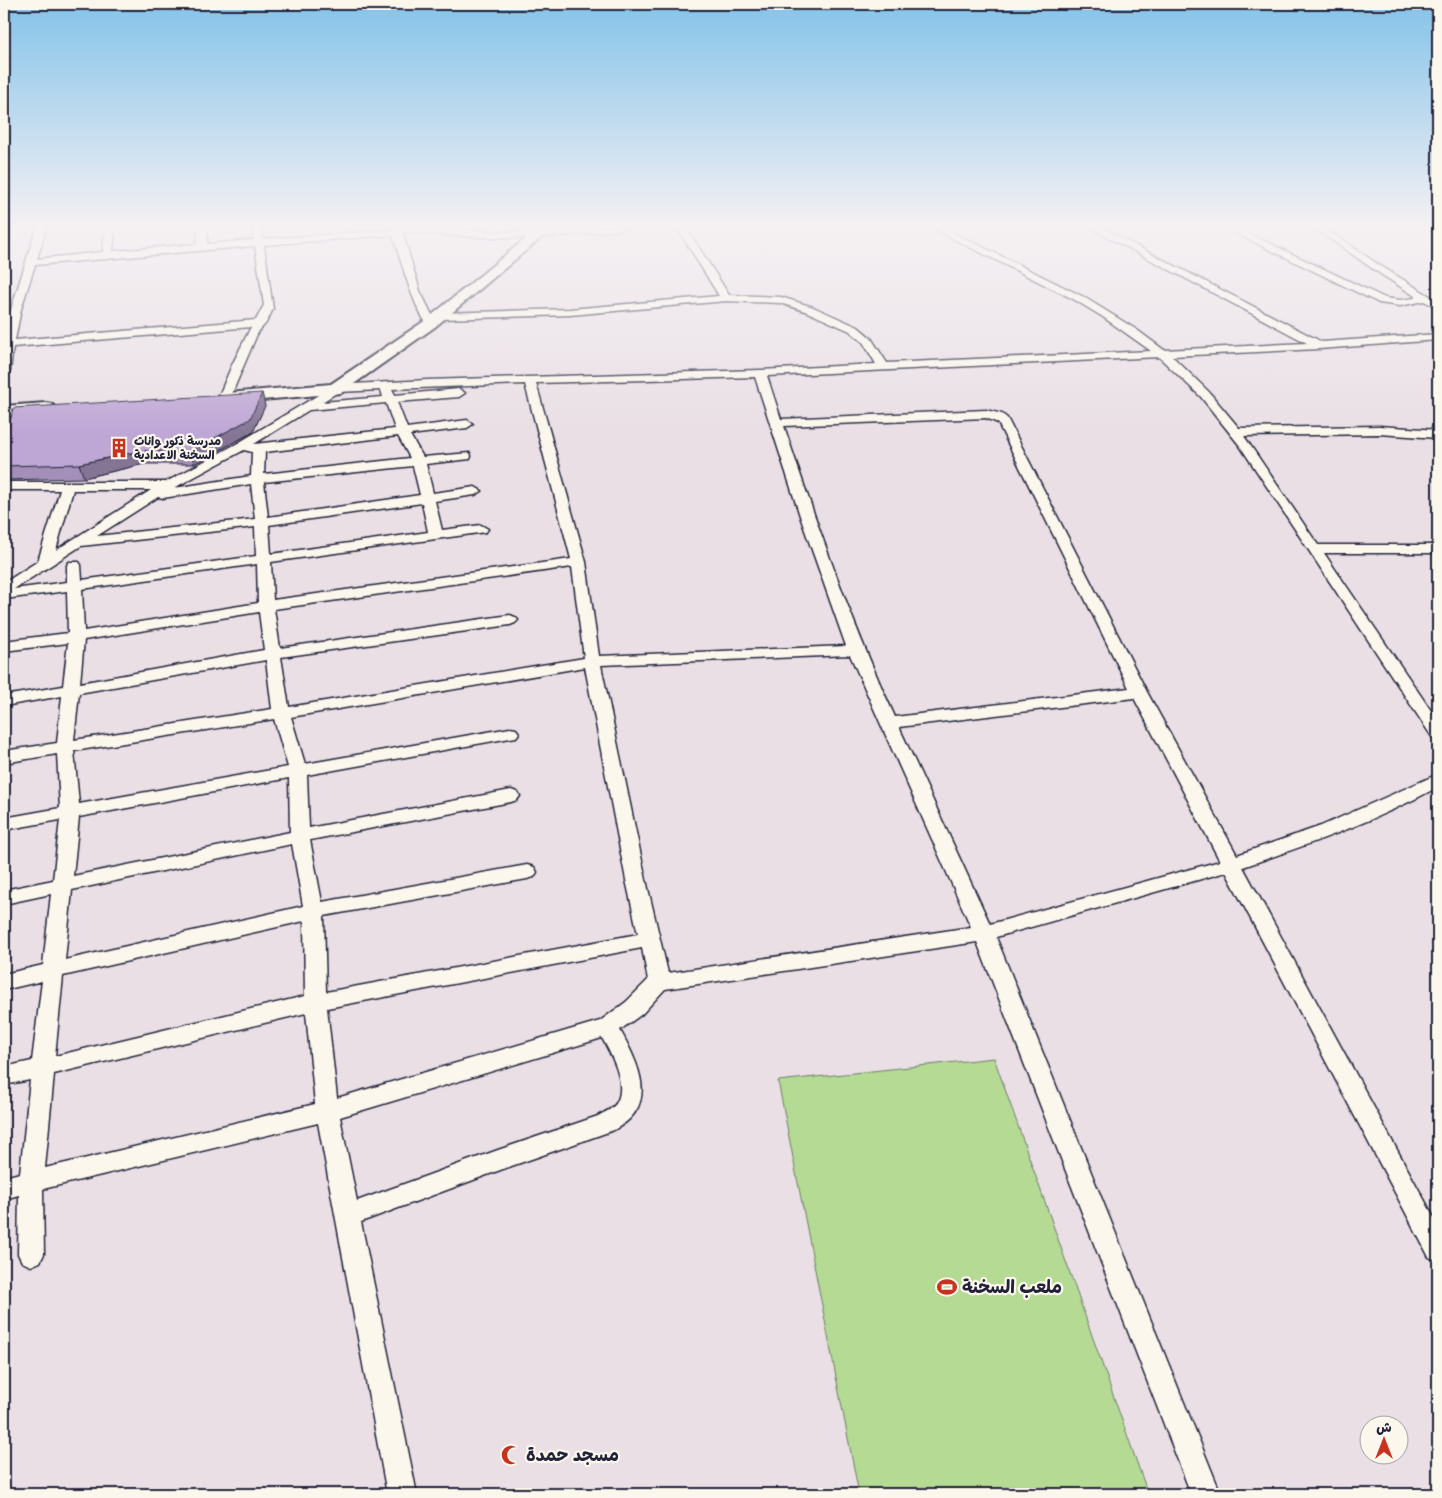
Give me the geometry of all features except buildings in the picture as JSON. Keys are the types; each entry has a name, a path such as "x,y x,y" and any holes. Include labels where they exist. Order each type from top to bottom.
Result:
{"street":[{"path":"4,372 17,296"},
{"path":"224,398 255,329 268,312 268,296"},
{"path":"419,296 436,319"},
{"path":"4,589 45,561 150,496 250,448 305,408 436,319 464,296"},
{"path":"1077,296 1161,352 1188,378 1236,432 1438,733"},
{"path":"1224,296 1319,346"},
{"path":"1372,296 1383,301 1409,303 1419,300 1420,296"},
{"path":"1424,296 1438,304"},
{"path":"436,319 570,312 726,298 781,300 833,319 854,330 867,340 884,367"},
{"path":"9,344 261,323"},
{"path":"205,400 385,385 760,373 1161,352 1319,346 1438,337"},
{"path":"760,373 775,423 856,650 984,933 1206,1494"},
{"path":"530,380 579,562 592,660 636,880 659,982"},
{"path":"385,385 402,431 419,462 436,536"},
{"path":"305,408 464,393"},
{"path":"4,411 61,408"},
{"path":"775,423 965,414 986,414 998,417 1003,422 1139,692 1438,1249"},
{"path":"250,448 467,424"},
{"path":"1236,432 1379,430 1438,434"},
{"path":"250,448 257,479 262,522 266,606 271,654 282,713 298,772 300,836 314,911 316,1002 327,1111 402,1494"},
{"path":"150,496 257,479 465,456"},
{"path":"4,486 168,486"},
{"path":"45,561 68,486"},
{"path":"74,543 262,522 475,491"},
{"path":"4,595 75,575 264,559 481,529"},
{"path":"1314,550 1438,549"},
{"path":"4,646 76,637 266,606 579,562"},
{"path":"31,1254 31,1181 70,813 65,747 69,690 76,637 75,575"},
{"path":"4,701 271,654 510,620"},
{"path":"4,757 282,713 592,660 856,650"},
{"path":"889,723 1139,692"},
{"path":"4,824 510,733"},
{"path":"4,1188 327,1111 607,1028 634,1008 659,982 984,933 1232,864 1328,831 1404,798 1438,780"},
{"path":"4,898 300,836 511,796"},
{"path":"4,982 314,911 527,872"},
{"path":"4,1076 316,1002 650,939"},
{"path":"348,1216 498,1160 606,1123 620,1115 627,1107 630,1095 630,1080 628,1067 607,1028"}],"green space":[{"name":"ملعب السخنة","path":"994,1058 1148,1494 859,1494 778,1081"}],"place":[{"name":"مدرسة ذكور واناث السخنة الاعدادية","path":"119,448"},
{"name":"ملعب السخنة","path":"947,1287"},
{"name":"مسجد حمدة","path":"511,1455"}]}
